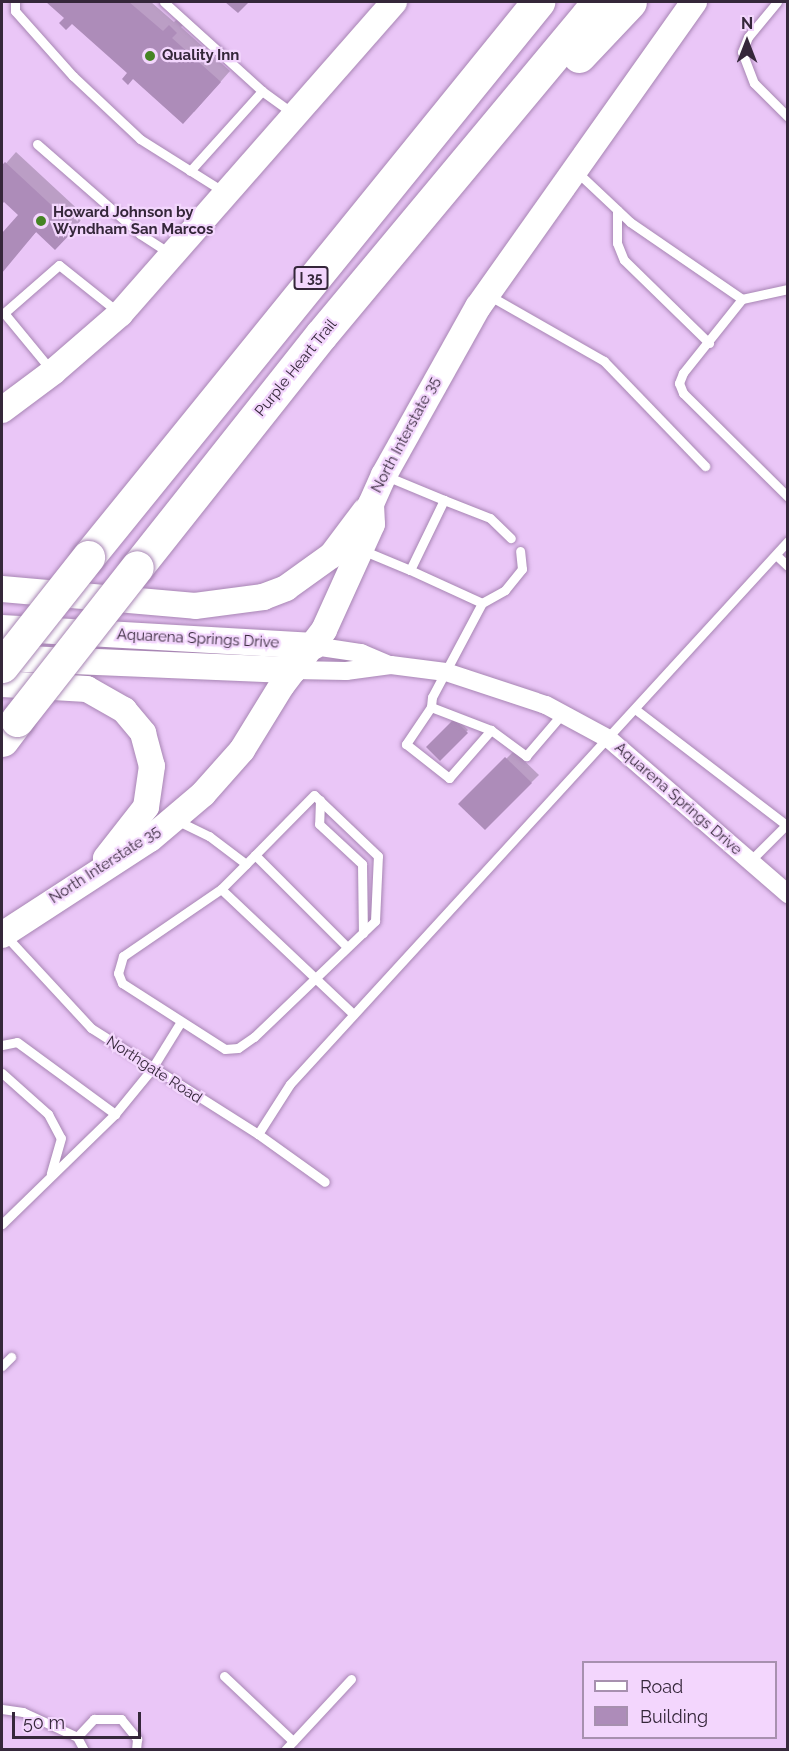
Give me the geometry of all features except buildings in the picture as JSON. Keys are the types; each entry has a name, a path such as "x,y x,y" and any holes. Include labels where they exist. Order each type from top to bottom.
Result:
{"highway":[{"path":"476,75 531,2"},
{"name":"I 35","path":"2,666 476,75 538,2"},
{"name":"Purple Heart Trail","path":"9,730 402,238 598,2"},
{"path":"402,238 445,200 630,2"}],"main road":[{"name":"North Interstate 35","path":"2,934 174,819 243,750 294,670 314,646 372,524 371,504 384,475 435,380 488,294 573,168 694,2"},
{"path":"2,410 53,372 120,314 391,3"},
{"path":"6,586 195,606 263,597 293,583 332,555 371,504"},
{"name":"Aquarena Springs Drive","path":"2,628 314,646"},
{"name":"Aquarena Springs Drive","path":"2,658 227,670 294,670"},
{"path":"2,684 87,689 124,710 143,733 152,766 146,807 95,873"}],"street":[{"name":"Aquarena Springs Drive","path":"314,646 361,653 391,665 446,672 485,682 562,714 609,739 788,894"},
{"name":"Aquarena Springs Drive","path":"294,670 346,671 391,665"}],"lane":[{"path":"15,2 15,10 73,76 140,139 224,192"},
{"path":"164,2 262,91 295,115"},
{"path":"772,3 748,37 742,52 754,83 788,117"},
{"path":"190,171 262,91"},
{"path":"36,144 140,234 171,254"},
{"path":"573,168 617,210 742,299"},
{"path":"617,210 617,243 624,260 709,343"},
{"path":"53,372 4,313 59,265 120,314"},
{"path":"788,290 742,299 683,373 680,383 683,393 788,496"},
{"path":"488,294 604,361 705,466"},
{"path":"384,475 490,518 511,538"},
{"path":"410,570 444,500"},
{"path":"258,1134 290,1084 609,739 788,541"},
{"path":"360,549 482,603"},
{"path":"491,730 449,778 406,744 431,707 446,672 482,603 505,590 522,569 520,551"},
{"path":"776,555 788,566"},
{"path":"431,707 491,730 526,756 562,714"},
{"path":"635,709 787,824 750,861"},
{"path":"314,795 378,856 375,921 318,978 238,1048 225,1049 180,1023 122,983 118,973 123,956 221,889 255,855 314,795"},
{"path":"320,800 319,824 362,864 363,933"},
{"path":"174,819 210,836 246,864"},
{"path":"255,855 347,947"},
{"path":"221,889 318,978 353,1014"},
{"name":"Northgate Road","path":"2,934 91,1028 151,1070 258,1134 325,1182"},
{"path":"2,1224 115,1114 151,1070 180,1023"},
{"path":"2,1045 17,1042 115,1114"},
{"path":"2,1073 48,1114 61,1138 50,1176"},
{"path":"2,1366 11,1356"},
{"path":"224,1676 293,1741"},
{"path":"285,1749 351,1679"},
{"path":"2,1708 23,1712 77,1737 84,1749"},
{"path":"77,1737 94,1719 121,1719 137,1739 136,1749"}],"place":[{"name":"Quality Inn","path":"150,56"},
{"name":"Howard Johnson by Wyndham San Marcos","path":"41,221"}]}
